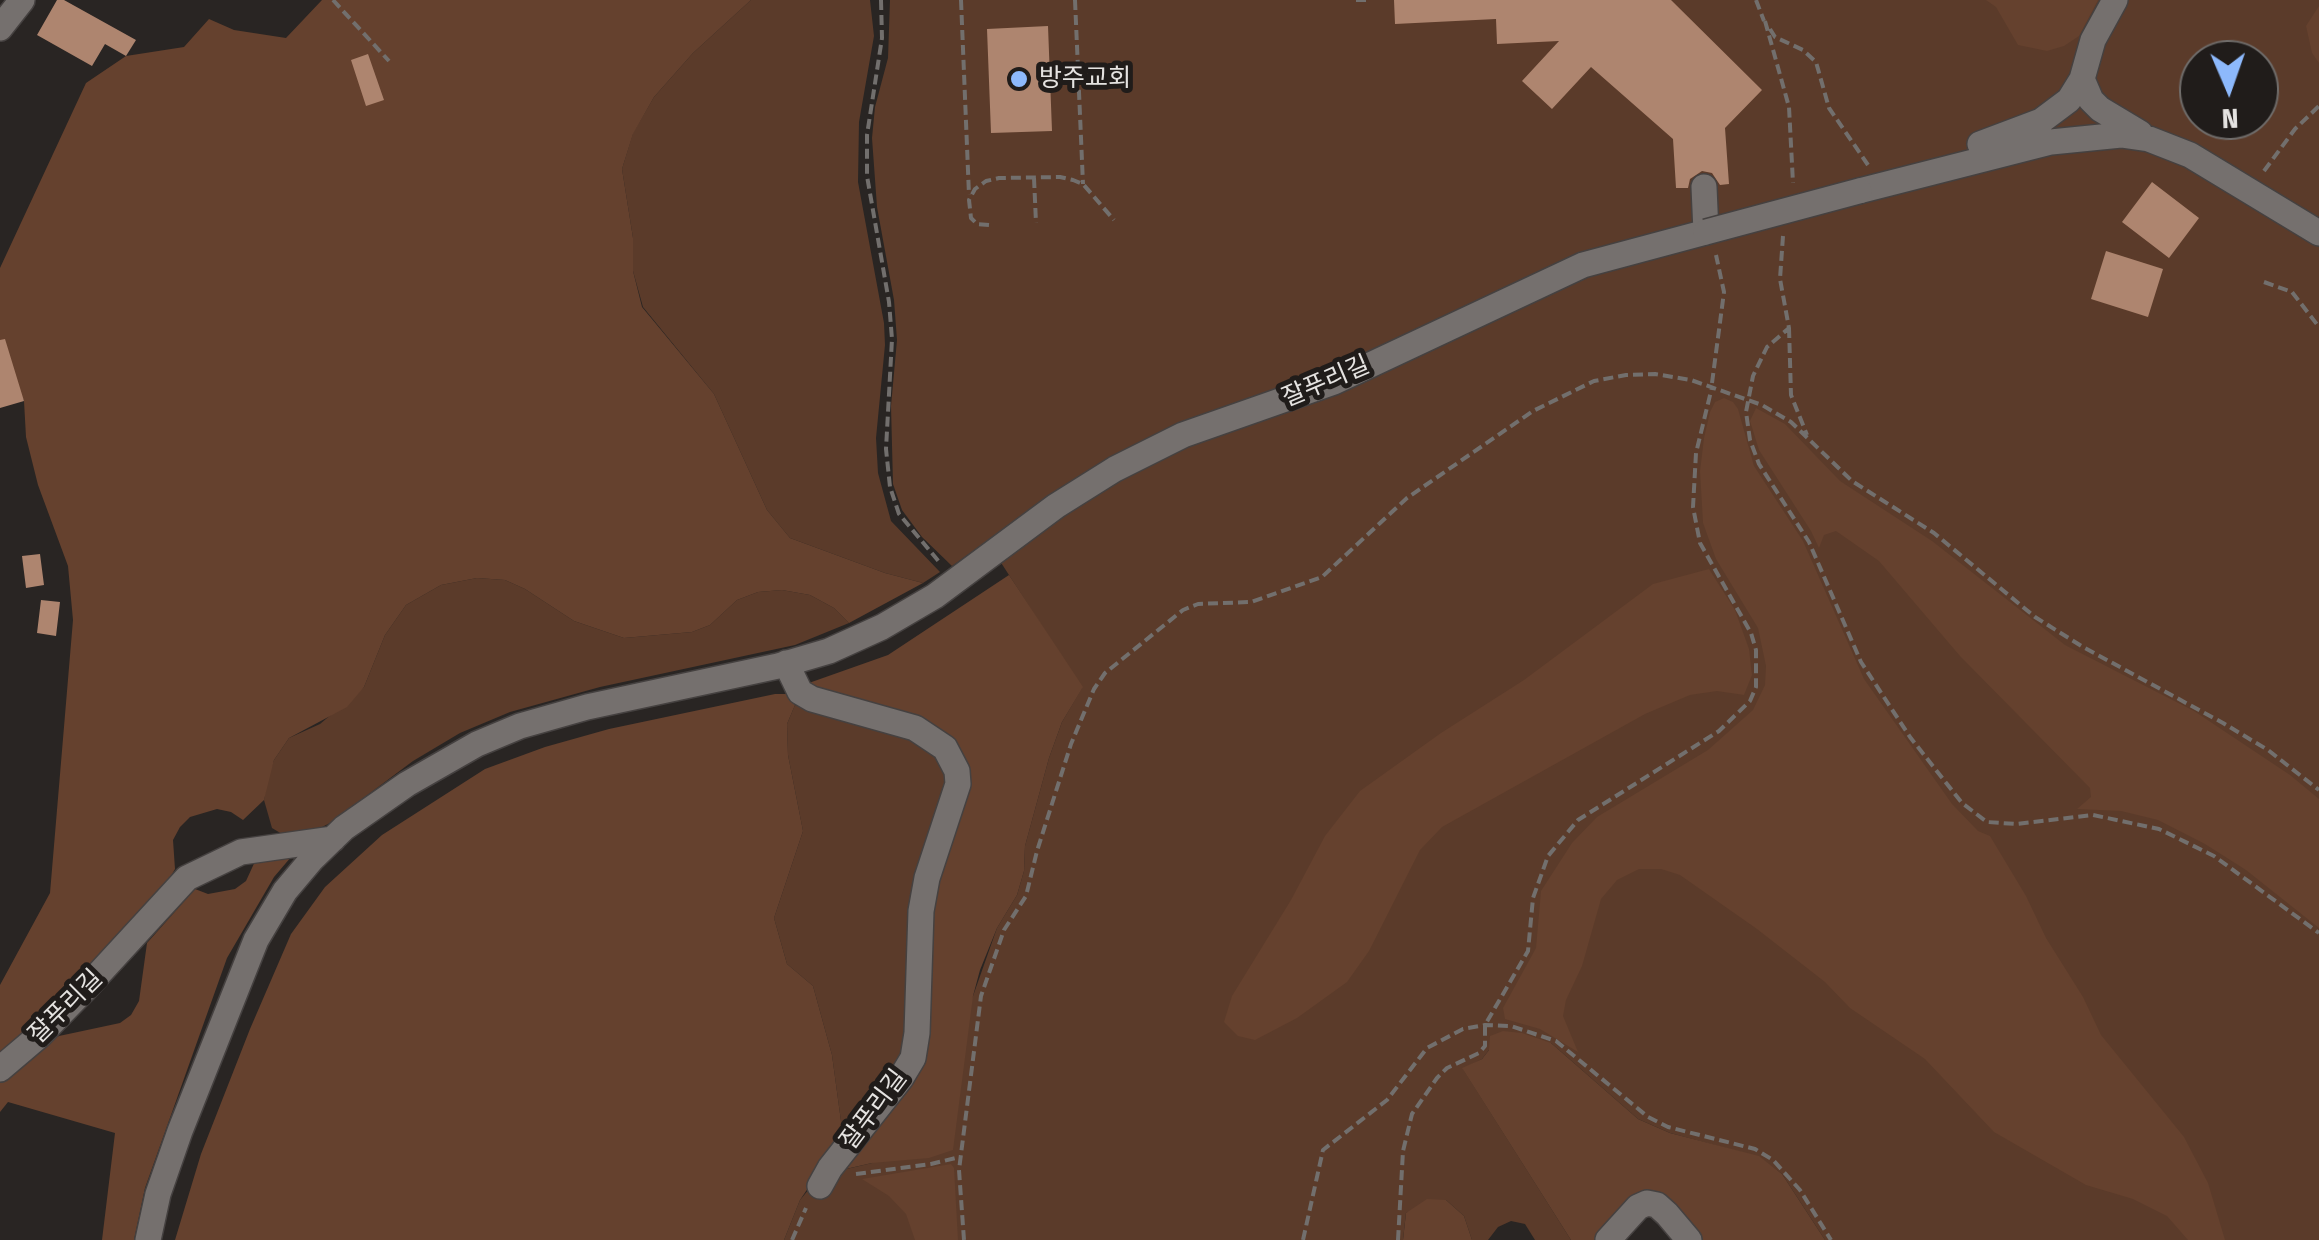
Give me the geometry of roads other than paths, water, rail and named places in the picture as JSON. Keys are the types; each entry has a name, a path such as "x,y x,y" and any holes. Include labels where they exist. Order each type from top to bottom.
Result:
{"street":[{"path":"0,28 22,0"},
{"name":"잘푸리길","path":"1882,185 2041,121 2069,100 2082,79 2093,40 2115,0"},
{"name":"잘푸리길","path":"2082,79 2100,109 2149,139 2190,155 2319,233"},
{"name":"잘푸리길","path":"148,1240 158,1194 180,1131 256,940 285,892 334,839 408,784 477,744 520,726 587,707 786,664 882,628 959,579 1056,506 1116,470 1184,435 1334,382 1582,265 1710,241 1882,185 2051,142 2095,135 2149,139"},
{"path":"1704,186 1710,241"},
{"name":"잘푸리길","path":"786,664 800,692 915,728 945,748 954,758 958,784 927,878 921,911 917,1033 912,1058 902,1078 820,1186"},
{"name":"잘푸리길","path":"0,1069 40,1035 187,878 241,852 334,839"},
{"path":"1608,1240 1638,1206 1647,1204 1667,1214 1689,1240"}],"place":[{"name":"방주교회","path":"1019,79"}]}
